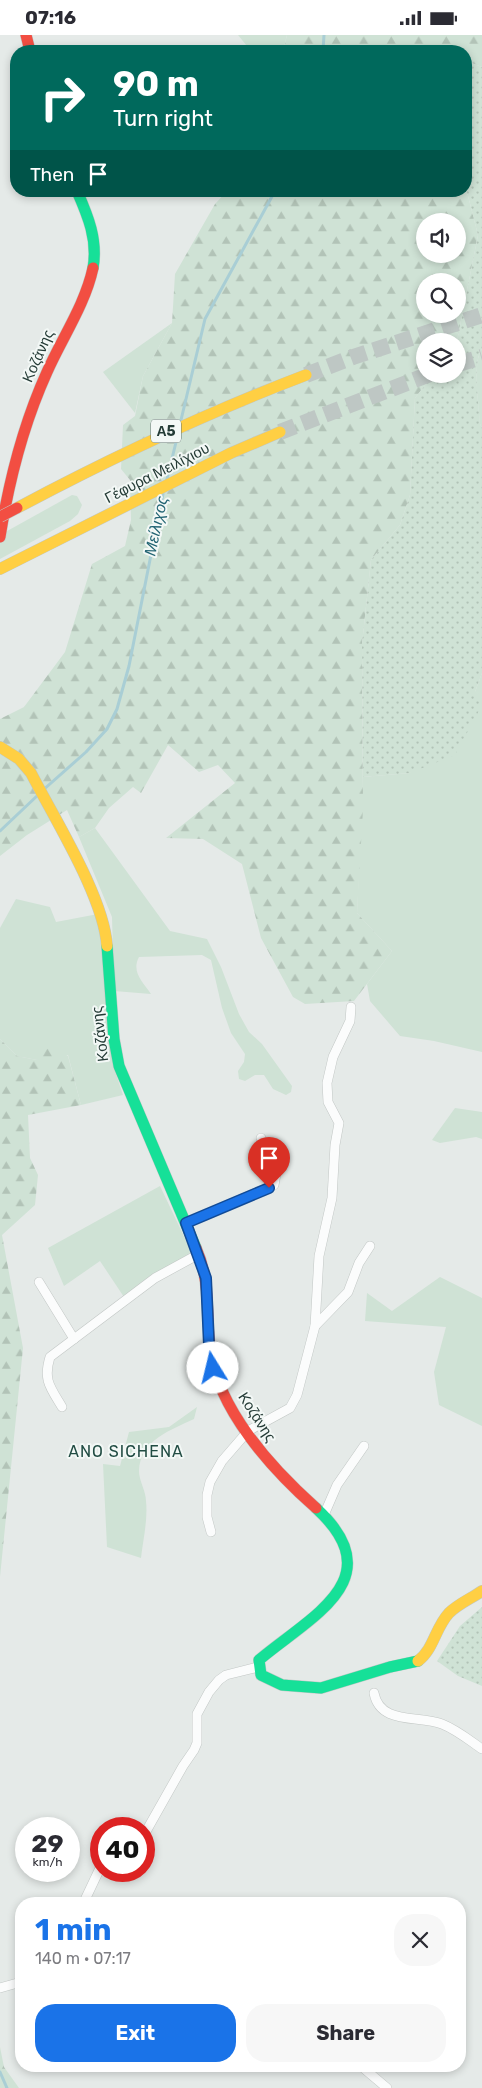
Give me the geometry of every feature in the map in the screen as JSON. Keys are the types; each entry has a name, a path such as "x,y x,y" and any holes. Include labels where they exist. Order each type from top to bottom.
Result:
{"main road":[{"name":"Κοζάνης","path":"0,537 8,493 28,422 50,362 88,284 95,247 91,228 79,197"},
{"name":"Α5","path":"0,517 187,421 260,391 306,375"},
{"name":"Γέφυρα Μειλίχιου","path":"0,569 256,441 280,432"},
{"name":"Κοζάνης","path":"0,747 26,766 52,812 102,919 107,942 114,1039 119,1066 199,1255 207,1286 209,1345 214,1372 226,1399 279,1475 324,1515 334,1528 346,1554 348,1566 345,1580 320,1610 294,1634 261,1658 258,1667"},
{"path":"258,1667 262,1676 277,1684 317,1689 341,1684 390,1667 417,1662 428,1654 440,1626 450,1612 482,1591"}],"street":[{"path":"211,1532 206,1506 210,1482 222,1461 248,1431 290,1408 297,1395 315,1326 318,1265 332,1204 335,1145 339,1123 328,1101 327,1083 333,1057 350,1021 351,1007"},
{"path":"186,1223 274,1185 276,1175 261,1138"},
{"path":"315,1326 348,1292 359,1263 370,1246"},
{"path":"62,1407 47,1383 45,1372 50,1357 155,1278 199,1255"},
{"path":"39,1282 74,1339"},
{"path":"324,1515 337,1485 364,1446"},
{"path":"154,1817 194,1750 197,1743 197,1714 209,1693 219,1680 226,1675 258,1667"},
{"path":"374,1693 376,1703 381,1710 391,1715 442,1724 459,1732 482,1749"},
{"path":"87,1897 94,1882"},
{"path":"0,1988 15,1984"},
{"path":"368,2072 387,2088"}],"green space":[{"path":"238,35 287,35 284,45 246,45"},
{"path":"287,35 482,35 482,67 472,63 472,45 284,45"},
{"path":"472,63 482,67 482,349 477,363 477,374 480,424 482,428 482,673 475,692 481,707 455,755 410,773 363,777 362,644 371,560 400,525 410,495 415,398 427,383 466,383 466,333 459,333 461,323 466,323 466,296 478,235 468,197 472,197"},
{"path":"221,197 468,197 478,235 466,296 466,273 416,273 416,323 461,323 459,333 416,333 416,383 427,383 415,398 410,495 400,525 371,560 362,644 363,809 357,913 392,951 354,1001 305,1004 293,997 261,938 242,864 203,839 166,838 235,783 218,765 199,772 168,745 141,793 133,787 109,808 95,828 79,837 67,810 27,835 0,856 0,719 24,707 65,652 92,564 125,546 131,520 130,480 121,469 123,425 135,416 143,376 172,323 175,274 215,204"},
{"path":"172,323 143,376 135,413 103,372"},
{"path":"482,349 482,428 480,424 477,363"},
{"path":"72,495 77,496 82,505 78,514 70,521 0,559 0,535"},
{"path":"482,673 482,1052 434,1041 400,1036 370,1001 367,984 392,951 357,913 363,777 410,773 475,692"},
{"path":"95,828 170,931 207,939 221,967 239,1014 249,1032 262,1044 292,1086 291,1092 286,1095 273,1089 264,1075 255,1075 245,1081 239,1079 238,1071 244,1062 245,1054 231,1033 222,1008 211,960 202,955 139,957 136,967 137,972 151,994 114,991 112,917 79,837"},
{"path":"16,899 50,907 56,922 98,914 102,927 115,1071 123,1095 81,1105 68,1055 37,1060 17,1056 0,1039 0,928"},
{"path":"0,1039 17,1056 37,1060 50,1045 68,1056 81,1105 28,1115 30,1158 38,1175 35,1205 2,1235 23,1348 0,1577"},
{"path":"455,1108 482,1112 482,1139 476,1137 440,1143 432,1140"},
{"path":"160,1186 191,1251 185,1258 124,1297 100,1261 64,1286 48,1248"},
{"path":"440,1277 482,1298 482,1426 439,1405 434,1372 446,1327 365,1321 367,1293 392,1311"},
{"path":"197,1407 194,1419 158,1437 145,1451 141,1460 139,1475 146,1497 146,1523 141,1558 107,1547 103,1464 120,1466 129,1432 169,1427"},
{"path":"482,1607 482,1686 458,1676 437,1661 460,1626"},
{"path":"0,2047 4,2067 19,2088 0,2088"}],"waterway":[{"name":"Μείλιχος","path":"323,45 324,35"},
{"name":"Μείλιχος","path":"181,420 205,319 272,197"},
{"name":"Μείλιχος","path":"167,479 178,434"},
{"name":"Μείλιχος","path":"42,791 86,752 107,729 117,709 129,666 163,494"},
{"name":"Μείλιχος","path":"0,831 38,795"},
{"name":"Μείλιχος","path":"0,2072 7,2088"}],"tunnel":[{"path":"306,375 353,357 482,315"},
{"path":"466,362 482,357"},
{"path":"280,432 416,379"}],"traffic: fast":[{"path":"79,197 93,238 93,268"},
{"path":"107,946 114,1039 119,1066 196,1248"},
{"path":"316,1508 338,1533 347,1556 346,1576 336,1594 320,1611 259,1660 261,1675 282,1685 321,1688 390,1667 418,1661"}],"traffic: slow":[{"path":"17,508 159,437 306,375"},
{"path":"0,569 231,453 280,432"},
{"path":"0,747 19,759 31,773 88,882 104,926 107,946"},
{"path":"418,1661 428,1651 440,1625 449,1613 482,1591"}],"traffic: jam":[{"path":"26,35 28,45"},
{"path":"0,537 12,474 24,432 38,392 85,295 93,268"},
{"path":"0,517 17,508"},
{"path":"196,1248 201,1260 206,1285 210,1349 215,1372 224,1394 235,1416 265,1457 316,1508"}],"district":[{"name":"ANO SICHENA","path":"126,1451"}],"route":[{"path":"213,1368 209,1345 206,1278 186,1223 269,1188"}]}
